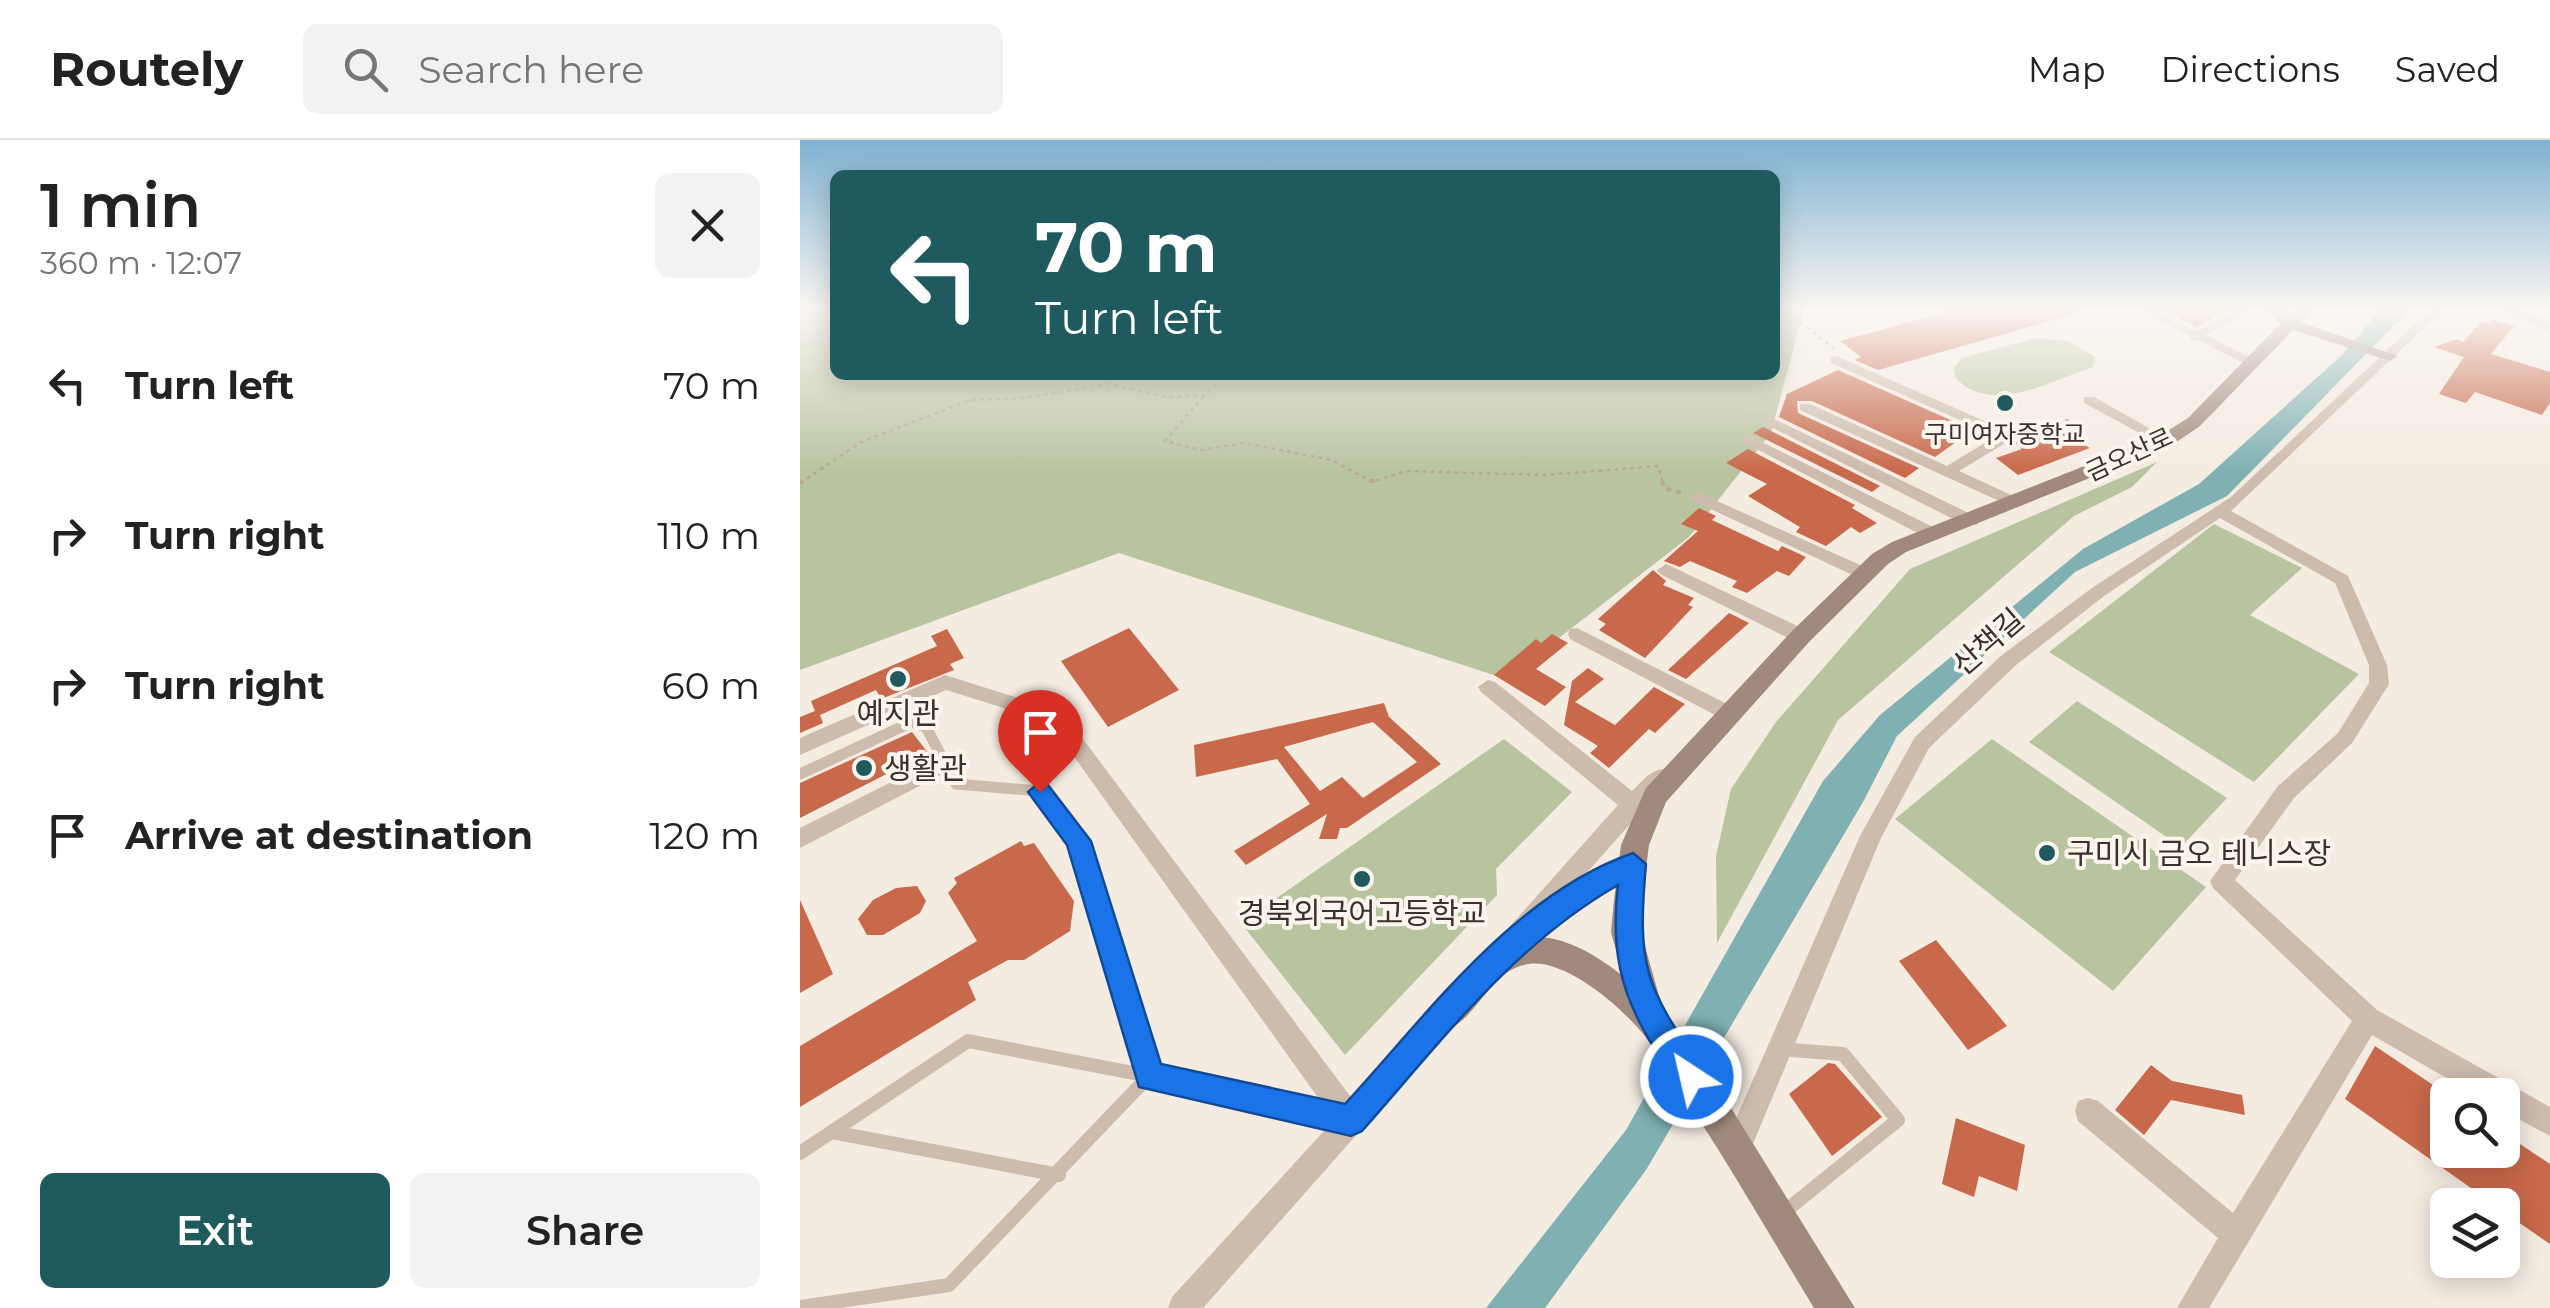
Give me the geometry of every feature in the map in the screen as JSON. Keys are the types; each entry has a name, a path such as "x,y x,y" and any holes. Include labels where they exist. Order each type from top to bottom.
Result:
{"street":[{"path":"1842,363 2007,436 1950,470"},
{"name":"금오산로","path":"1836,1308 1711,1107 1649,1017 1626,932 1633,864 1655,796 1695,748 1863,572 1899,547 2165,441 2194,422 2251,363"},
{"name":"산책길","path":"1737,1148 1871,836 1922,743 2009,660 2098,592 2219,512 2383,363"},
{"path":"2089,400 2165,441"},
{"path":"1805,407 2016,503"},
{"path":"1770,421 1972,521"},
{"path":"1748,440 1933,534"},
{"path":"1698,497 1863,572"},
{"path":"2219,512 2342,580 2378,665 2379,684 2345,738 2286,792 2221,882 2368,1019 2472,1078"},
{"path":"1666,570 1801,636"},
{"path":"1577,634 1728,713"},
{"path":"800,747 945,682 1036,711 1067,732 1351,1120"},
{"path":"1488,687 1632,804"},
{"path":"1183,1308 1632,804 1695,748"},
{"path":"800,838 945,763"},
{"path":"1499,956 1562,904 1633,864"},
{"path":"1447,1014 1500,961 1535,946 1570,958 1649,1017"},
{"path":"2192,1308 2368,1019"},
{"path":"2520,1105 2550,1122"},
{"path":"2088,1111 2235,1233"}],"lane":[{"path":"800,774 912,722 926,727 956,784 1040,792 1078,841 1150,1076"},
{"path":"800,1154 968,1041 1351,1120"},
{"path":"1778,1217 1898,1120 1843,1054 1779,1048"},
{"path":"800,1307 950,1285 1150,1076"},
{"path":"832,1132 1059,1175"}],"path":[{"path":"1849,363 1857,369"},
{"path":"1219,380 1165,440 1201,450 1244,443 1332,460 1372,482 1406,471 1545,476 1658,466 1664,488 1698,497"},
{"path":"800,483 861,442 971,400 1023,398 1110,384 1165,397 1204,396"}],"green space":[{"path":"800,363 830,363 830,380 1780,380 1780,363 1790,363 1771,433 1689,537 1506,679 1119,553 800,670"},
{"path":"1958,363 2094,363 2093,367 2041,386 2003,395 1969,389 1955,377 1954,368"},
{"path":"2157,462 2132,487 2074,516 1838,720 1717,943 1716,856 1731,789 1776,722 1910,569"},
{"path":"2214,524 2302,568 2250,615 2359,674 2254,782 2049,652"},
{"path":"2077,701 2227,798 2181,847 2029,742"},
{"path":"1504,739 1572,792 1496,869 1497,895 1345,1055 1241,923"},
{"name":"구미시 금오 테니스장","path":"1992,739 2206,887 2113,991 1895,819"}],"water":[{"path":"2334,363 2358,363 2227,496 2075,572 1897,736 1863,802 1646,1170 1545,1308 1486,1308 1626,1130 1823,781 1880,715 2083,549 2199,484"}],"building":[{"path":"1861,363 1904,363 1878,370"},
{"path":"2460,363 2519,363 2550,372 2550,403 2542,415 2475,392 2466,403 2439,394"},
{"path":"1838,370 1973,430 1935,457 1812,401 1797,401 1798,413 1919,468 1905,478 1779,417 1787,394"},
{"path":"2067,419 2083,427 2067,436 2090,448 2018,475 1996,458 2022,449 2014,442 2034,438"},
{"path":"1763,427 1880,486 1872,492 1753,433"},
{"path":"1748,449 1855,505 1852,508 1877,523 1860,533 1851,527 1826,546 1796,532 1800,527 1748,496 1767,484 1726,463"},
{"path":"1699,508 1716,516 1712,520 1778,551 1782,546 1806,557 1789,576 1777,571 1747,593 1732,587 1737,581 1690,561 1680,567 1664,561 1698,531 1681,524"},
{"path":"1653,570 1666,581 1663,585 1694,598 1688,605 1693,607 1645,658 1599,630 1606,624 1598,619"},
{"path":"1729,613 1749,623 1686,679 1668,670"},
{"path":"1129,628 1179,690 1108,727 1061,661"},
{"name":"예지관","path":"947,629 964,658 950,664 954,670 881,699 876,690 820,715 823,723 800,733 800,717 815,711 811,701 937,646 931,636"},
{"path":"1552,634 1568,643 1536,669 1566,687 1545,706 1494,675 1536,639 1541,643"},
{"path":"1588,668 1604,679 1575,702 1615,725 1654,687 1685,704 1655,733 1649,729 1609,768 1590,753 1598,746 1564,725 1572,681"},
{"path":"1384,703 1389,717 1441,764 1347,828 1340,828 1337,839 1319,839 1327,814 1246,865 1234,851 1310,804 1277,759 1196,777 1194,745","holes":["1373,722 1417,762 1363,798 1342,777 1320,791 1284,747"]},
{"name":"생활관","path":"912,732 928,753 800,818 800,783"},
{"path":"1021,841 1024,846 1034,843 1074,901 1070,931 1024,960 1008,960 968,982 976,1000 800,1107 800,1046 977,941 948,893 957,883 954,878"},
{"path":"917,886 926,901 920,913 883,935 867,935 858,919 873,900 896,888"},
{"path":"800,900 833,974 800,993"},
{"path":"1936,940 2007,1026 1968,1050 1899,961"},
{"path":"2375,1046 2430,1083 2430,1159 2345,1099"},
{"path":"1828,1063 1835,1064 1882,1117 1832,1156 1789,1094"},
{"path":"2151,1065 2172,1081 2242,1095 2245,1115 2171,1100 2144,1135 2115,1110"},
{"path":"1956,1118 2025,1145 2017,1191 1979,1176 1974,1197 1942,1184"},
{"path":"2520,1144 2550,1164 2550,1244 2520,1223 2520,1188 2471,1188 2443,1168 2520,1168"}],"place":[{"name":"구미여자중학교","path":"2005,403"},
{"name":"예지관","path":"898,679"},
{"name":"생활관","path":"864,768"},
{"name":"구미시 금오 테니스장","path":"2047,853"},
{"name":"경북외국어고등학교","path":"1362,879"}],"route":[{"path":"1040,792 1078,841 1150,1076 1351,1120 1499,956 1562,904 1633,864 1626,932 1634,972 1649,1017 1691,1077"}]}
